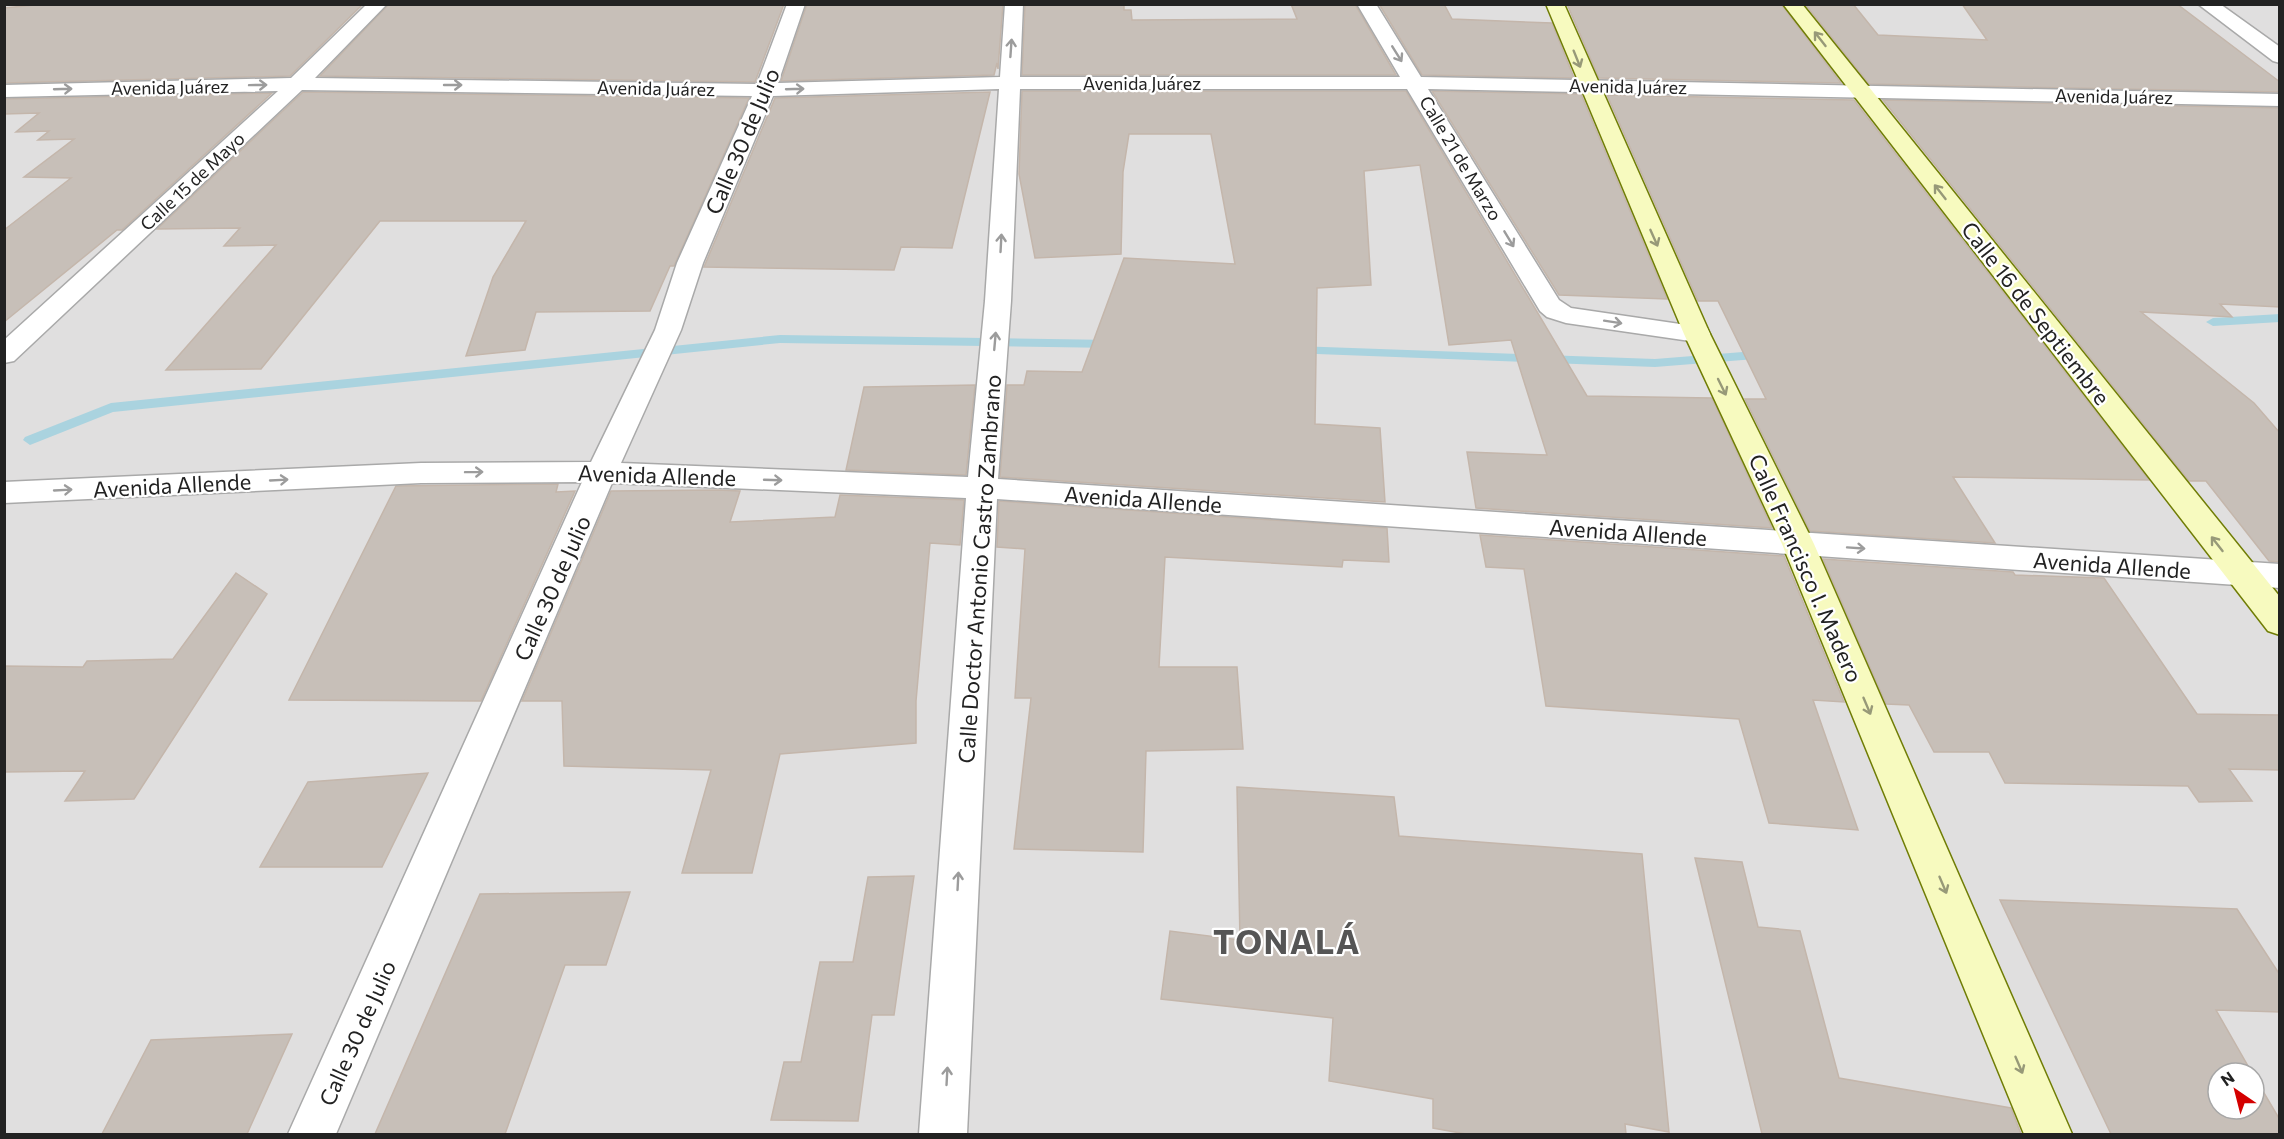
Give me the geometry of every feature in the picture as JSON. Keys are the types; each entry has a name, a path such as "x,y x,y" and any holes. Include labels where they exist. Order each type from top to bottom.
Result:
{"main road":[{"name":"Calle Francisco I. Madero","path":"1555,4 1701,343 1798,544 2048,1134"},
{"name":"Calle 16 de Septiembre","path":"1792,4 2280,622"}],"street":[{"name":"Calle 15 de Mayo","path":"4,356 297,84 378,4"},
{"name":"Calle 30 de Julio","path":"312,1134 619,432 668,330 690,263 765,90 796,4"},
{"name":"Calle Doctor Antonio Castro Zambrano","path":"943,1134 982,488 998,301 1014,4"},
{"name":"Calle 21 de Marzo","path":"1366,4 1550,305 1556,311 1701,343"},
{"path":"2207,4 2280,57"},
{"name":"Avenida Juárez","path":"4,91 297,84 765,90 1008,83 1416,83 2280,100"},
{"name":"Avenida Allende","path":"4,493 421,473 603,472 982,488 2280,576"}],"shaded area":[{"path":"5,5 2279,5 2279,1134 5,1134"}],"building":[{"path":"45,4 363,4 290,76 4,83 4,8"},
{"path":"389,4 784,4 755,82 320,76"},
{"path":"807,4 1003,4 998,69 997,63 994,75 781,81"},
{"path":"1025,4 1124,4 1124,10 1131,10 1132,20 1297,19 1291,4 1355,4 1396,75 1022,75"},
{"path":"1379,4 1444,4 1452,19 1552,23 1574,78 1422,75"},
{"path":"1567,4 1781,4 1841,83 1599,78"},
{"path":"1805,4 1853,4 1878,35 1987,40 1962,4 2177,4 2280,82 2280,92 1869,84"},
{"path":"1022,91 1406,91 1587,396 1712,398 1772,528 1476,508 1467,452 1547,455 1511,340 1449,345 1420,165 1364,171 1371,285 1317,288 1315,424 1380,428 1385,502 1000,477 1007,385 1024,385 1027,371 1082,372 1124,258 1235,264 1211,134 1129,134 1123,172 1121,254 1035,258 1019,174"},
{"path":"1432,91 1581,94 1667,299 1559,295"},
{"path":"303,92 749,98 674,266 670,266 650,311 536,312 525,350 466,356 493,277 526,221 380,221 261,369 166,370 276,245 224,246 240,228 157,229"},
{"path":"990,92 952,248 901,247 894,270 704,267 775,98"},
{"path":"272,93 122,230 117,230 4,322 4,230 71,178 24,177 74,139 38,140 49,131 16,132 39,113 4,114 4,99"},
{"path":"1607,95 1854,100 2149,480 1953,477 1995,543 1810,531 1745,399 1766,399 1718,301 1698,301"},
{"path":"1883,100 2280,108 2280,307 2220,304 2232,317 2141,312 2254,403 2280,433 2280,562 2269,561 2206,481 2189,481"},
{"path":"975,385 966,475 846,470 864,387"},
{"path":"558,484 556,492 575,491 481,701 289,700 396,486"},
{"path":"611,491 740,491 730,522 835,517 840,495 964,500 960,545 930,543 916,701 916,743 780,754 752,873 682,873 711,770 564,766 562,701 522,701"},
{"path":"999,501 1387,528 1389,562 1343,560 1342,567 1165,557 1159,667 1237,667 1243,749 1146,751 1143,852 1014,849 1031,698 1015,698 1025,549 997,547"},
{"path":"1480,535 1784,556 1844,702 1813,700 1858,830 1769,823 1739,719 1546,706 1524,569 1486,567"},
{"path":"1823,559 2013,572 2015,575 2104,578 2197,714 2280,715 2280,770 2229,769 2252,801 2199,802 2188,786 2005,783 1989,752 1934,752 1909,705 1886,704"},
{"path":"236,573 267,594 134,799 65,801 85,771 4,772 4,666 83,667 87,661 173,659"},
{"path":"428,773 382,867 260,867 308,782"},
{"path":"1237,787 1394,797 1399,836 1642,854 1669,1132 1625,1124 1626,1134 1466,1134 1433,1128 1433,1099 1329,1081 1333,1018 1161,999 1170,931 1240,940"},
{"path":"1695,858 1742,862 1758,927 1800,931 1839,1078 2011,1108 2021,1134 1762,1134"},
{"path":"914,876 894,1015 872,1015 858,1121 771,1120 784,1062 801,1062 820,962 853,962 868,877"},
{"path":"630,892 606,965 565,965 505,1134 375,1134 480,894"},
{"path":"2000,900 2237,909 2280,975 2280,1012 2216,1010 2245,1061 2206,1061 2206,1121 2266,1121 2266,1096 2280,1120 2280,1134 2111,1134"},
{"path":"292,1034 247,1134 102,1134 151,1040"}],"waterway":[{"path":"2213,322 2280,318"},
{"path":"30,440 111,408 780,339 1114,344"},
{"path":"1296,350 1655,363 1768,354"}],"district":[{"name":"TONALÁ","path":"1287,940"}]}
